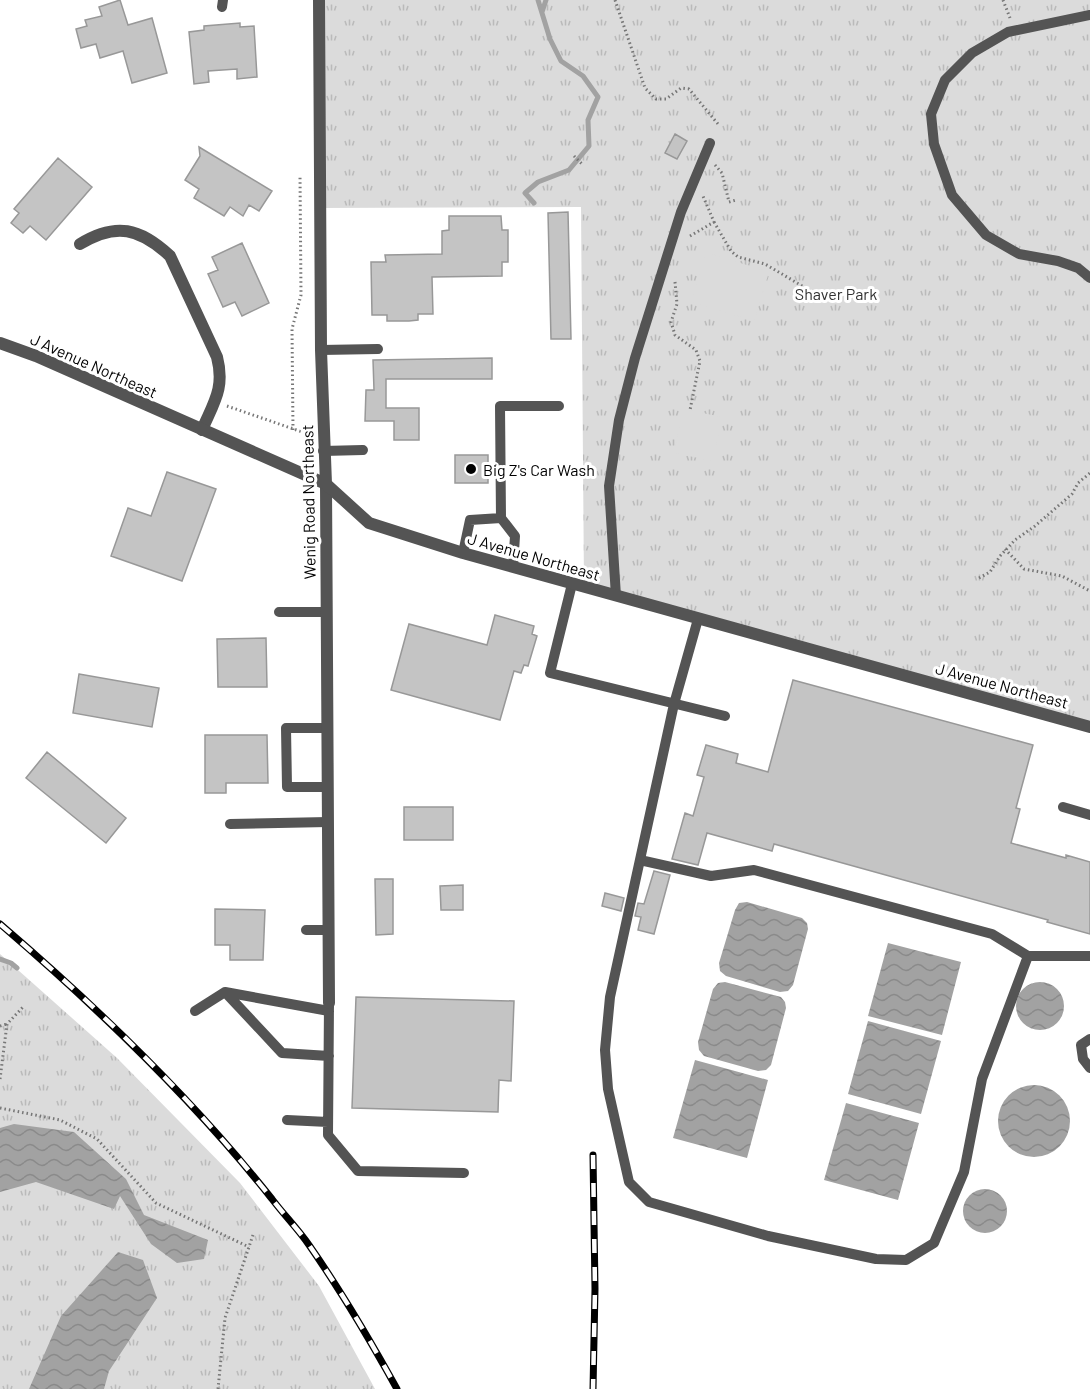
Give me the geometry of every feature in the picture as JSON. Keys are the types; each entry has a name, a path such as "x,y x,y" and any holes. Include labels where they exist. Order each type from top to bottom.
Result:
{"street":[{"name":"Wenig Road Northeast","path":"319,0 321,350 326,484 329,1007"},
{"path":"80,244 93,236 110,231 126,231 142,235 157,244 170,256 217,357 220,371 220,386 202,430"},
{"name":"J Avenue Northeast","path":"0,343 36,356 326,484 369,523 572,584 1090,727"}],"lane":[{"path":"1090,15 1008,32 972,52 945,80 931,114 934,144 952,195 986,235 1019,254 1058,261 1078,268 1090,278"},
{"path":"616,596 609,486 619,420 635,358 681,212 710,143"},
{"path":"321,350 378,349"},
{"path":"513,567 515,536 501,518 500,406 559,406"},
{"path":"323,451 363,450"},
{"path":"463,553 470,520 501,518"},
{"path":"572,584 550,673 725,716"},
{"path":"279,612 327,612"},
{"path":"698,619 674,704 610,997 605,1050 608,1089 629,1182 649,1202 768,1236 876,1259 906,1260 934,1243 964,1172 982,1079 1028,956"},
{"path":"328,728 286,728 287,787 328,787"},
{"path":"1063,807 1090,815"},
{"path":"230,824 328,822"},
{"path":"640,860 711,876 754,870 992,934 1028,956 1090,956"},
{"path":"306,930 329,930"},
{"path":"225,992 282,1053 329,1056"},
{"path":"195,1011 225,992 329,1007 328,1135 358,1171 464,1173"},
{"path":"1090,1039 1082,1045 1083,1059 1090,1068"},
{"path":"286,1120 328,1122"}],"path":[{"path":"615,0 645,88 656,99 666,99 681,88 689,89 718,124"},
{"path":"1004,0 1014,31"},
{"path":"574,156 582,164"},
{"path":"702,161 715,165 722,173 729,202 736,200"},
{"path":"711,174 715,165"},
{"path":"293,430 292,329 301,296 300,176"},
{"path":"702,192 714,222 731,251 738,257 765,264 814,292"},
{"path":"686,246 690,235 714,222"},
{"path":"675,280 677,304 671,322 675,335 696,350 700,361 690,410"},
{"path":"214,401 309,435"},
{"path":"979,578 990,572 1005,549 1072,494 1078,483 1090,473"},
{"path":"1005,549 1024,569 1062,576 1090,591"},
{"path":"0,1026 7,1024 23,1007"},
{"path":"0,1079 7,1024"},
{"path":"0,1108 60,1120 98,1139 156,1203 249,1247"},
{"path":"218,1389 225,1318 254,1232"}],"green space":[{"name":"Shaver Park","path":"319,0 1090,0 1090,727 584,587 581,207 321,208"},
{"path":"706,252 769,272 754,321 691,302"},
{"path":"683,409 722,417 713,461 674,453"},
{"path":"0,954 117,1058 240,1183 319,1286 375,1389 0,1389"}],"water":[{"path":"747,902 802,918 807,923 808,929 793,985 788,991 780,992 726,976 720,971 719,963 735,910 739,903"},
{"path":"888,943 961,962 942,1035 868,1016"},
{"path":"725,982 781,997 785,1002 786,1008 771,1065 766,1070 758,1071 704,1056 699,1050 698,1042 713,989 718,983"},
{"path":"1040,982 1057,989 1064,1006 1057,1023 1040,1030 1023,1023 1016,1006 1023,989"},
{"path":"868,1021 941,1041 921,1114 848,1094"},
{"path":"695,1060 768,1080 747,1158 673,1138"},
{"path":"1034,1085 1054,1091 1064,1101 1070,1121 1064,1141 1054,1151 1034,1157 1014,1151 1004,1141 998,1121 1004,1101 1014,1091"},
{"path":"846,1103 919,1123 898,1200 824,1180"},
{"path":"14,1124 74,1132 126,1179 144,1215 208,1240 204,1259 177,1263 151,1244 120,1196 114,1209 36,1182 0,1192 0,1128"},
{"path":"985,1189 1001,1195 1007,1211 1001,1227 985,1233 969,1227 963,1211 969,1195"},
{"path":"118,1252 143,1260 157,1298 109,1371 104,1389 29,1389 61,1316"}],"building":[{"path":"120,0 128,25 152,18 167,73 132,83 123,51 100,58 96,44 81,48 76,29 87,26 85,20 102,16 99,7"},
{"path":"240,23 240,27 254,26 257,77 237,79 237,69 208,71 209,82 194,84 189,32 204,30 204,26"},
{"path":"675,134 687,141 677,159 665,153"},
{"path":"199,147 272,191 259,211 249,205 243,216 230,207 224,216 194,198 199,189 185,180 200,156"},
{"path":"58,158 92,187 46,240 30,226 23,233 11,223 19,213 14,209"},
{"path":"568,212 571,339 551,339 548,213"},
{"path":"449,216 501,216 502,230 508,230 508,262 502,262 502,276 432,277 433,314 418,314 418,320 409,321 387,321 387,315 372,315 371,262 386,262 385,255 442,254 442,231 449,230"},
{"path":"242,243 269,303 242,316 235,302 223,307 208,274 218,270 212,257"},
{"path":"492,358 492,379 386,379 386,408 419,408 419,440 394,440 394,421 365,421 366,390 374,390 373,360"},
{"name":"Big Z's Car Wash","path":"455,455 488,455 488,483 455,483"},
{"path":"167,472 216,489 182,581 111,556 128,508 151,516"},
{"path":"495,615 534,626 532,634 537,636 528,666 524,665 521,673 514,671 500,720 391,690 409,624 487,645"},
{"path":"266,638 267,687 218,687 217,639"},
{"path":"79,674 159,688 152,727 73,713"},
{"path":"793,680 1033,745 1016,808 1020,809 1011,843 1090,862 1090,934 1047,922 1048,920 774,844 772,851 707,833 698,865 672,859 685,813 693,816 704,777 697,775 706,745 738,754 736,763 768,772"},
{"path":"205,735 267,735 268,783 226,783 226,793 205,793"},
{"path":"47,752 126,818 106,843 26,778"},
{"path":"404,807 453,807 453,840 404,840"},
{"path":"654,871 670,875 654,934 638,930 641,917 635,916 638,903 644,904"},
{"path":"375,879 393,879 393,934 376,935"},
{"path":"463,885 463,910 441,910 440,886"},
{"path":"605,893 624,898 621,911 602,906"},
{"path":"215,909 265,910 263,960 230,960 230,945 215,945"},
{"path":"356,997 514,1001 511,1081 499,1080 498,1112 352,1108"}],"waterway":[{"path":"534,203 525,193 538,182 569,170 589,146 588,120 598,97 583,76 561,61 550,39 538,0"},
{"path":"542,12 546,0"},
{"path":"0,959 17,968"}],"railway":[{"path":"0,924 108,1021 210,1125 309,1245 355,1316 397,1389"},
{"path":"593,1155 595,1289 593,1389"}],"place":[{"name":"Big Z's Car Wash","path":"471,469"}]}
